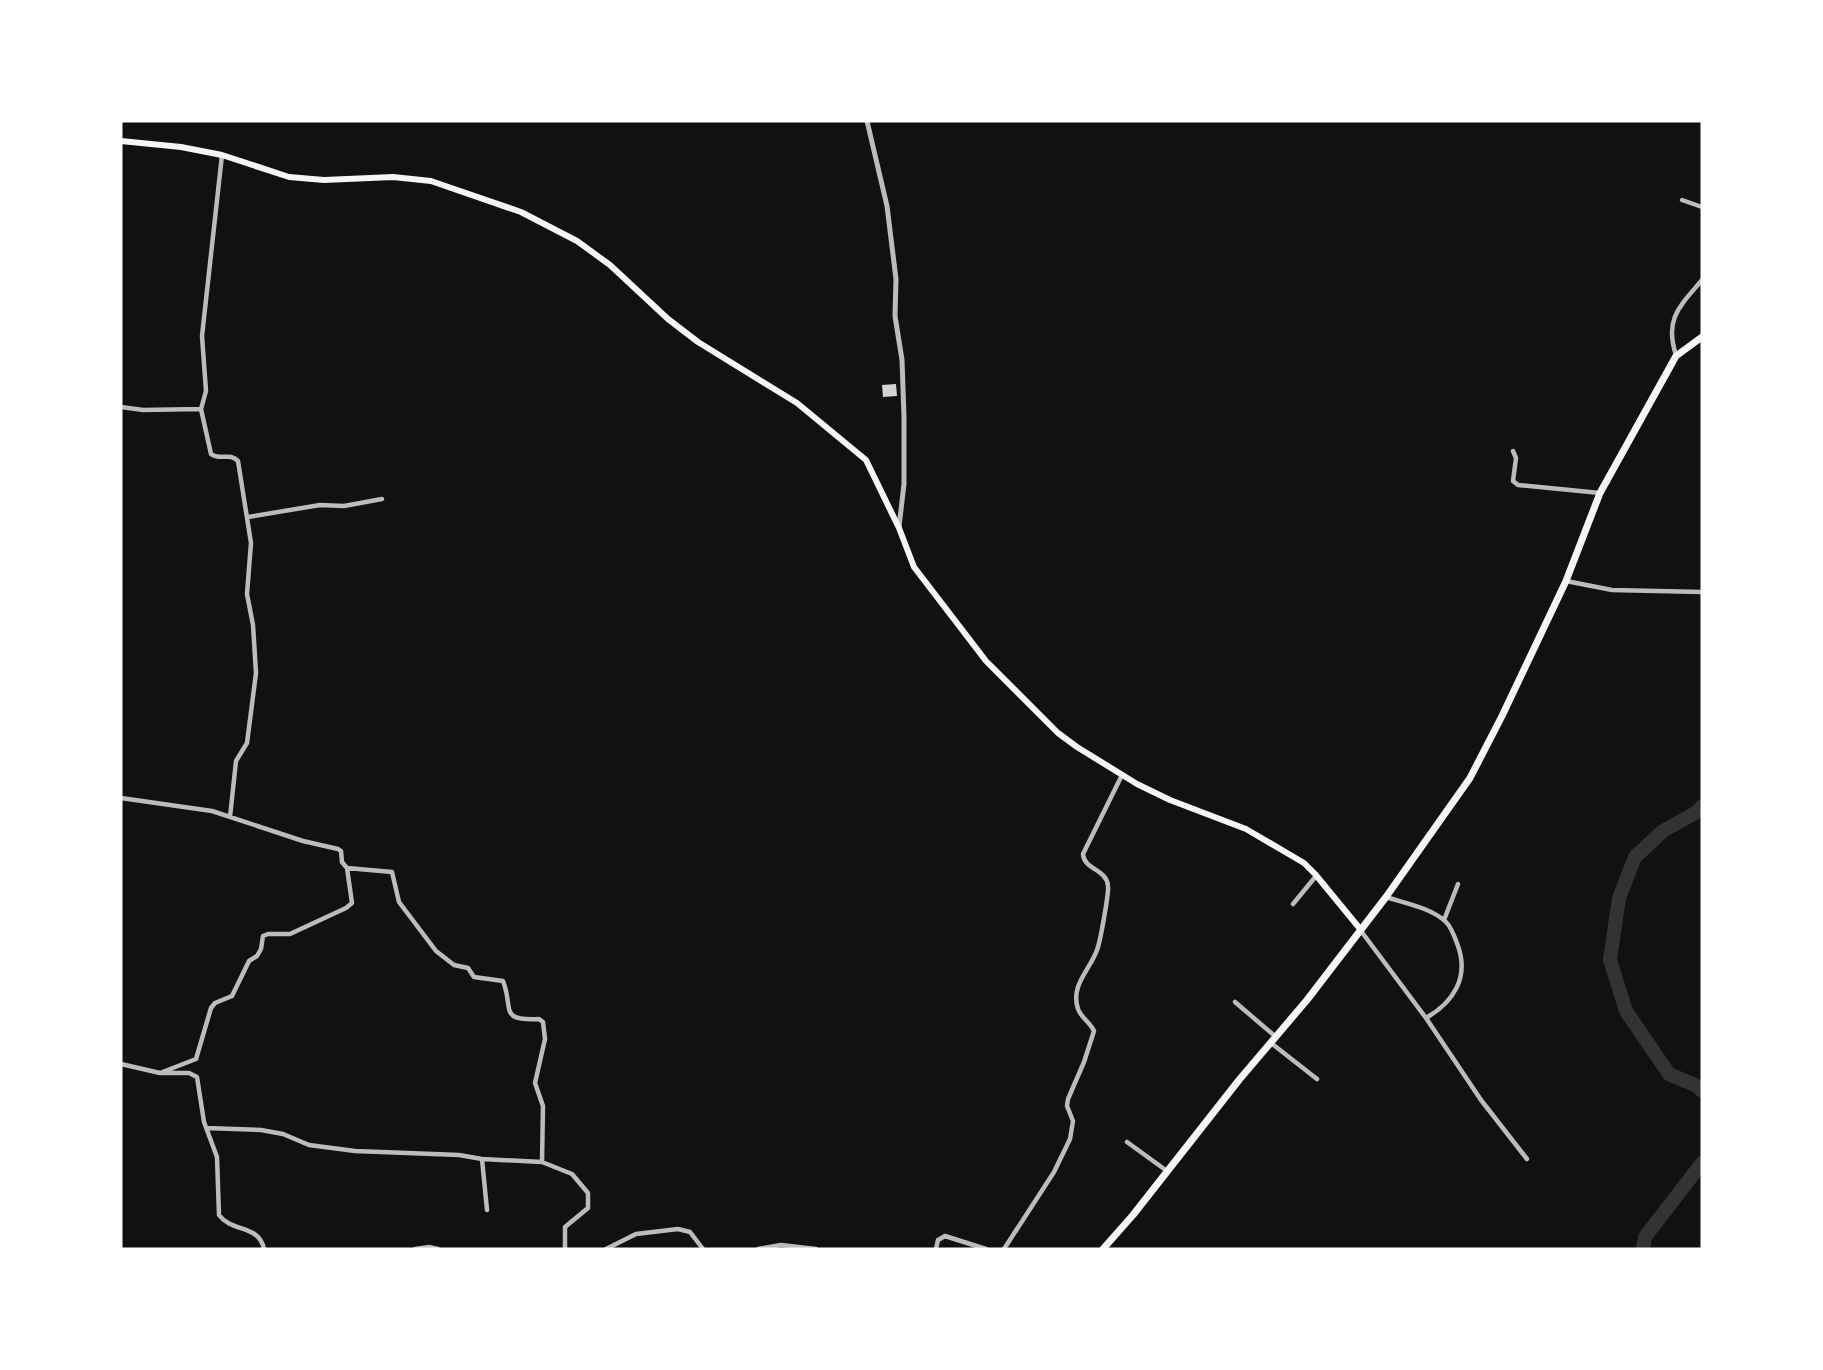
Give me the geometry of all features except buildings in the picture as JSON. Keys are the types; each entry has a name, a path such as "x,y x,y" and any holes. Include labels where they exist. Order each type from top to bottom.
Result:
{"main road":[{"path":"121,141 222,155 289,177 393,177 431,181 537,219 577,242 610,265 698,342 797,403 860,454 872,470 914,567 986,661 1058,733 1122,775 1170,800 1246,829 1304,863 1361,930"},
{"path":"1104,1249 1361,930 1470,778 1566,581 1600,493 1676,356 1702,337"}],"street":[{"path":"867,121 887,206 896,279 895,316 902,360 904,417 904,484 899,528"},
{"path":"222,155 202,336 206,391 201,409 211,454 216,457 231,456 238,461 251,543 247,594 253,625 256,673 247,743 236,761 230,817"},
{"path":"1682,200 1702,207"},
{"path":"1676,356 1672,343 1673,320 1683,302 1702,280"},
{"path":"121,407 143,410 201,409"},
{"path":"1513,451 1516,458 1513,481 1518,485 1600,493"},
{"path":"248,517 320,505 344,506 382,499"},
{"path":"1566,581 1612,590 1702,592"},
{"path":"1004,1249 1054,1172 1070,1139 1073,1121 1067,1106 1068,1099 1094,1033 1094,1028 1084,1020 1078,1009 1077,994 1082,974 1099,946 1108,887 1104,876 1085,862 1083,854 1122,775"},
{"path":"121,798 192,807 338,849 347,868 352,903 290,934 263,936 261,949 257,956 249,961 232,996 211,1007 197,1059 160,1073"},
{"path":"347,868 392,872 399,902 440,955 454,965 468,968 474,977 502,980 509,1011 514,1017 520,1020 539,1019 543,1022 545,1039 535,1083 543,1106 542,1162"},
{"path":"1293,904 1316,876"},
{"path":"1444,920 1458,884"},
{"path":"1386,897 1444,920 1460,951 1461,975 1455,993 1447,1004 1426,1018"},
{"path":"1361,930 1426,1018 1481,1100 1527,1159"},
{"path":"1235,1002 1317,1079"},
{"path":"121,1064 160,1073 189,1073 197,1076 206,1128 217,1157 220,1218 253,1232 260,1237 264,1249"},
{"path":"206,1128 261,1130 309,1144 355,1151 459,1155 542,1162 564,1169 576,1177 590,1198 590,1205 585,1212 565,1227 565,1249"},
{"path":"1127,1142 1167,1171"},
{"path":"482,1159 487,1210"},
{"path":"606,1249 636,1234 678,1229 690,1232 702,1249"},
{"path":"936,1249 938,1240 943,1236 986,1249"},
{"path":"758,1249 781,1245 817,1249"},
{"path":"415,1249 438,1249"}],"waterway":[{"path":"1702,806 1697,812 1663,831 1635,857 1619,898 1610,960 1626,1011 1669,1074 1697,1086 1702,1091"},
{"path":"1643,1249 1645,1237 1702,1163"}]}
